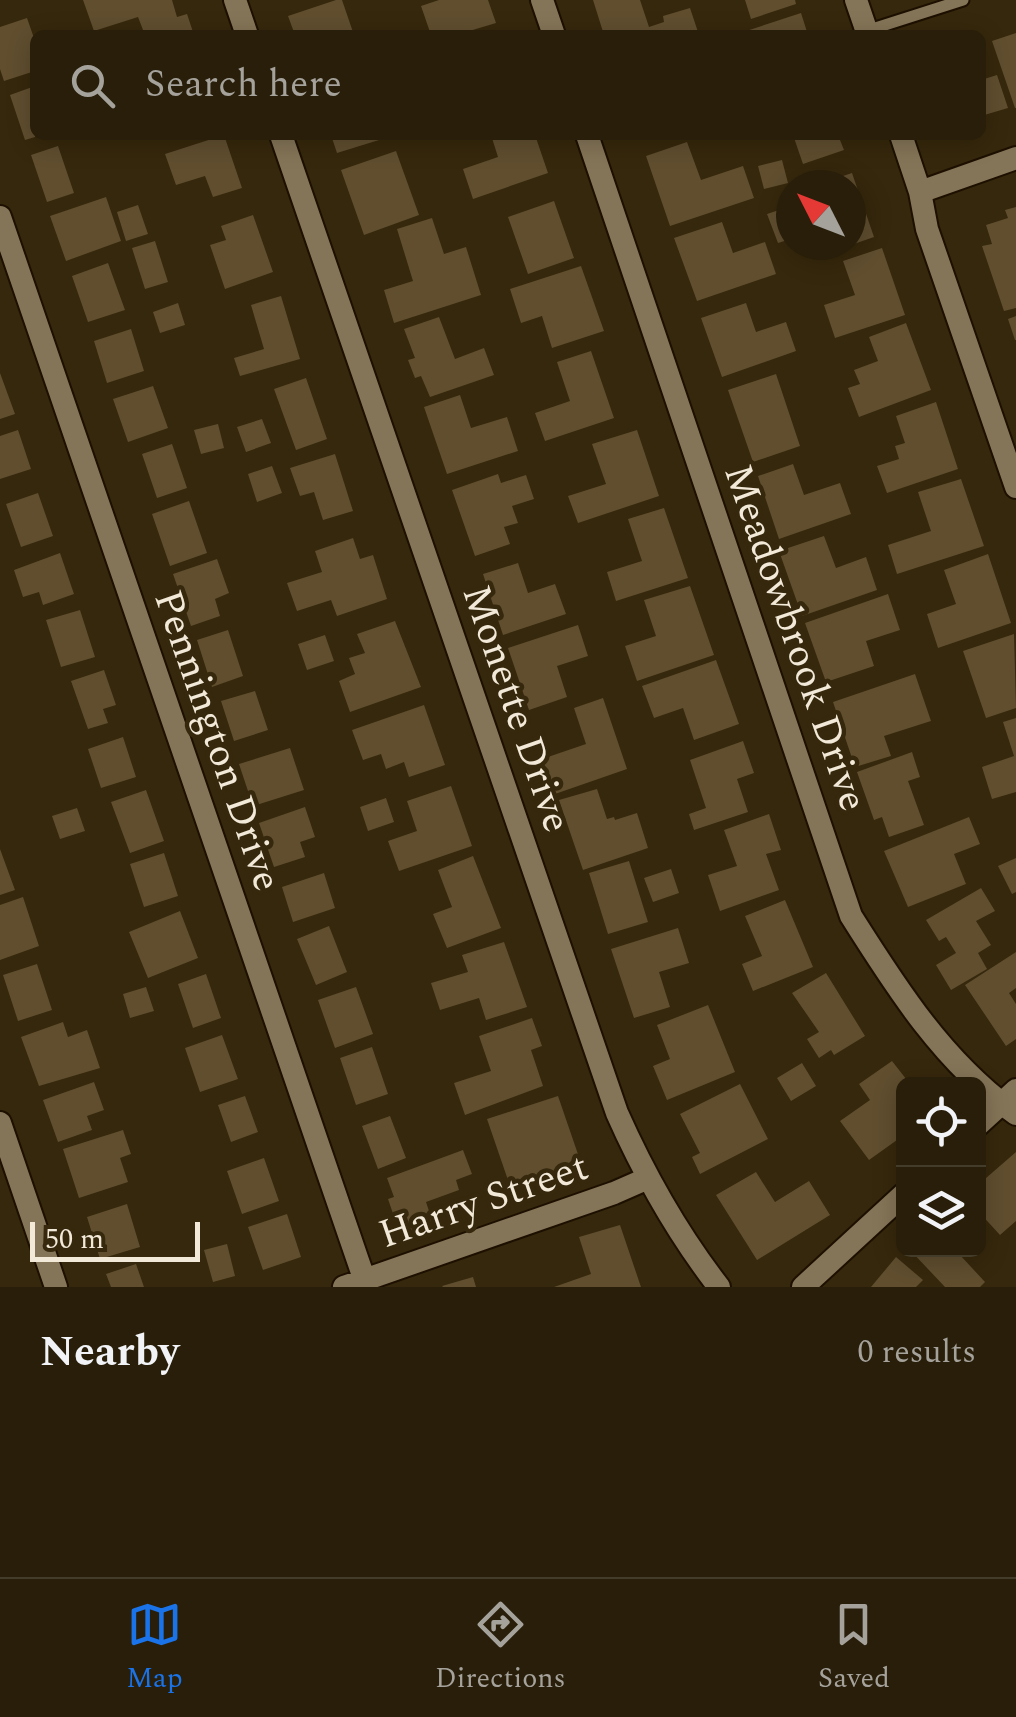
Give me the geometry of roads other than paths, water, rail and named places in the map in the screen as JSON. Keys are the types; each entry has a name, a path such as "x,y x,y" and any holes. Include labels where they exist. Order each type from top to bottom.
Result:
{"street":[{"path":"235,0 245,30"},
{"path":"542,0 552,30"},
{"path":"856,0 866,30"},
{"name":"Monette Drive","path":"283,140 617,1113 646,1179 719,1287"},
{"name":"Meadowbrook Drive","path":"590,140 851,916 942,1049 1011,1103"},
{"path":"903,140 920,192 927,229 1016,486"},
{"path":"920,192 1016,158"},
{"name":"Pennington Drive","path":"0,218 359,1285"},
{"path":"986,1120 1011,1103"},
{"path":"0,1122 56,1287"},
{"name":"Harry Street","path":"359,1285 646,1179"},
{"path":"803,1287 896,1201"}],"lane":[{"path":"873,30 923,6 963,0"}]}
